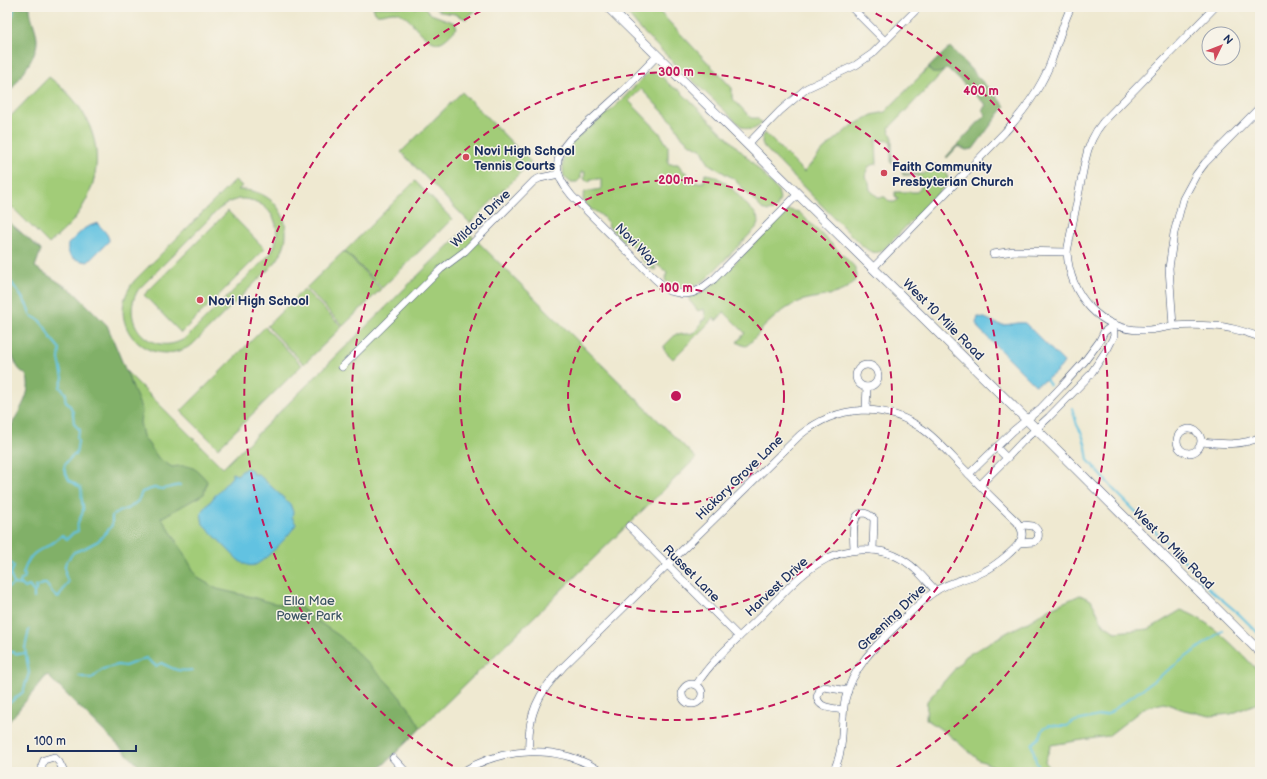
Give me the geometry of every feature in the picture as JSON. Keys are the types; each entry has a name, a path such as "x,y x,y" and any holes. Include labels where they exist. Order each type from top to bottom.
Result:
{"main road":[{"name":"West 10 Mile Road","path":"608,7 1027,419 1260,652"}],"street":[{"path":"851,7 885,41"},
{"path":"748,144 780,111 801,93 813,85 862,62 872,54 919,7"},
{"path":"874,268 1005,132 1024,109 1036,93 1046,73 1071,7"},
{"path":"1215,7 1102,122 1096,130 1088,147 1067,252 1070,275 1082,298 1095,312 1113,325 1146,330 1173,326 1215,326 1260,337"},
{"path":"558,174 558,156 563,147 626,88 657,56"},
{"path":"1173,326 1168,268 1174,233 1183,199 1196,175 1205,164 1260,107"},
{"name":"Novi Way","path":"558,174 565,188 572,196 654,278 669,291 684,294 702,289 708,285 798,194"},
{"name":"Wildcat Drive","path":"342,367 441,269 465,250 534,181 558,174"},
{"path":"992,254 1014,251 1067,252"},
{"path":"969,474 996,447 1041,408 1084,362 1099,342 1104,332 1113,325"},
{"path":"980,485 1090,375 1114,336 1113,325"},
{"path":"1063,385 1072,394"},
{"path":"866,387 866,409"},
{"name":"Hickory Grove Lane","path":"529,751 531,716 537,701 548,684 800,435 808,428 830,416 866,409 897,416 912,422 932,436 1020,526"},
{"path":"1202,442 1232,444 1245,442 1260,437"},
{"path":"996,447 1007,458"},
{"path":"854,550 854,521 859,515 864,513 870,515 874,519 873,550"},
{"name":"Russet Lane","path":"629,526 739,637"},
{"path":"1020,526 1033,526 1038,530 1038,538 1034,542 1021,539 1020,526"},
{"name":"Greening Drive","path":"833,772 841,747 843,710 848,691 858,669 870,652 918,605 936,591 984,571 994,565 1012,551 1021,539"},
{"name":"Harvest Drive","path":"697,684 701,677 739,637 810,568 831,555 854,550 886,552 908,563 936,591"},
{"path":"843,710 823,706 819,703 817,697 820,689 824,687 848,691"},
{"path":"462,772 493,758 529,751 569,756 602,772"},
{"path":"42,772 44,760 54,758 59,762 64,772"},
{"path":"393,758 406,772"}],"green space":[{"path":"7,7 30,7 36,32 37,46 32,59 24,72 7,94"},
{"path":"373,7 413,7 415,9 417,7 424,7 431,14 455,23 457,28 449,37 437,43 426,38 406,17 401,14 392,12 377,14 375,13"},
{"path":"434,7 479,7 466,19 455,14 441,12"},
{"path":"622,7 655,7 732,88 732,98 751,118 757,118 762,123 750,130 741,126 639,28"},
{"path":"950,47 1005,106 973,149 966,150 958,146 947,158 946,157 986,114 982,110 986,105 947,68 937,73 930,71 929,67"},
{"path":"929,67 929,70 932,73 944,71 889,128 889,132 892,135 892,161 895,164 891,163 891,141 876,140 877,164 871,165 867,169 865,178 869,182 870,190 878,197 885,197 890,202 895,202 898,199 895,196 895,192 917,192 921,187 921,180 916,175 903,175 902,171 905,174 924,174 935,164 947,175 948,183 882,251 873,252 860,244 765,148 762,143 763,137 765,133 804,172 823,150 850,127 872,115 885,112"},
{"path":"650,73 659,75 670,85 679,90 751,161 778,191 780,199 774,210 768,211 762,209 734,179 709,164 702,150 683,138 672,121 641,89 629,101 659,132 668,146 668,164 678,164 683,171 687,173 687,183 704,182 705,174 711,175 723,181 752,210 758,220 756,228 706,279 691,287 680,288 669,284 665,280 667,272 653,262 656,269 654,270 650,268 640,258 639,253 628,242 624,242 609,227 608,223 602,216 584,203 583,197 585,192 601,189 601,179 590,179 590,182 585,180 585,172 581,172 581,178 577,182 570,182 564,177 563,159 573,141 610,111 647,74"},
{"path":"49,77 72,97 86,119 96,148 96,162 95,176 91,190 84,204 66,229 49,244 7,202 7,120"},
{"name":"Novi High School Tennis Courts","path":"462,92 531,162 470,223 401,152"},
{"path":"235,180 242,186 238,190 253,191 265,196 275,204 282,214 286,226 286,239 282,252 274,264 192,345 175,352 159,352 145,348 134,338 126,326 123,311 126,296 135,280","holes":["238,199 249,200 266,208 276,224 277,233 271,253 186,338 174,343 162,344 151,341 142,335 136,326 132,315 133,303 138,290 219,209"]},
{"path":"415,181 452,219 382,288 345,251"},
{"path":"789,210 799,212 854,266 857,275 853,282 848,288 841,291 801,301 790,306 771,320 746,346 737,342 745,333 724,312 716,321 714,318 673,359 664,350 664,346 676,334 692,333 698,329 702,320 706,320 704,309 698,311 689,300 690,297 707,290 712,286 785,212"},
{"path":"228,211 265,249 181,333 144,295"},
{"path":"7,220 41,250 35,267 74,292 107,325 142,410 140,422 143,436 159,459 172,467 188,466 199,472 207,481 204,494 161,518 173,535 198,578 217,589 272,603 299,606 313,618 341,637 388,683 409,708 421,728 376,772 145,772 47,675 7,724 7,440 12,425 27,395 28,381 26,375 18,367 7,343"},
{"name":"Ella Mae Power Park","path":"465,229 696,458 376,772 145,772 125,370 223,468"},
{"path":"344,251 381,289 343,326 306,288"},
{"path":"304,289 342,327 304,364 267,326"},
{"path":"265,327 302,365 218,448 181,411"},
{"path":"1080,595 1091,600 1103,624 1115,632 1149,629 1181,610 1203,621 1224,637 1260,673 1260,702 1231,714 1210,716 1184,710 1164,703 1144,708 1108,736 1051,745 1045,761 1050,772 1013,772 1007,766 998,768 979,760 948,734 926,719 927,701 966,656 1049,609"}],"water":[{"path":"97,223 107,234 109,241 88,262 73,258 69,253 68,244 85,228"},
{"path":"978,317 985,318 1002,325 1025,323 1064,362 1062,366 1051,376 1035,385 979,329 976,323"},
{"path":"246,468 252,470 252,474 258,474 290,504 293,512 292,517 296,524 289,534 271,553 255,565 245,564 237,559 203,524 201,513 232,477 232,473 237,475"}],"waterway":[{"path":"7,53 7,43 10,35 9,25 14,7"},
{"path":"7,276 27,306 30,315 39,320 60,349 59,359 63,378 60,387 66,394 65,400 73,412 74,424 80,430 77,437 78,441 76,455 73,455 65,464 64,469 69,480 81,488 83,508 82,516 78,521 78,531 73,533 67,539 62,535 56,541 35,553 27,564 23,574 25,575 24,579 21,580 20,583 22,585 14,584 7,588"},
{"path":"1046,379 1050,385"},
{"path":"1072,408 1077,425 1082,434 1088,460 1116,492 1197,573 1199,580 1239,614 1260,635"},
{"path":"34,598 36,587 42,584 46,584 56,597 59,597 68,582 65,574 66,562 74,552 98,541 112,525 112,516 129,508 138,501 142,492 154,488 163,489 180,485"},
{"path":"7,560 14,567 10,574 14,584"},
{"path":"22,585 25,588 29,586 34,592"},
{"path":"7,705 23,692 29,673 25,648 29,630"},
{"path":"1043,772 1036,762 1032,744 1039,738 1044,728 1049,725 1067,726 1072,722 1108,714 1223,630"},
{"path":"7,641 8,651 19,654 25,653"},
{"path":"79,676 91,679 103,669 118,665 125,666 146,658 156,666 161,663 179,670 192,670"}],"place":[{"name":"Novi High School Tennis Courts","path":"466,157"},
{"name":"Faith Community Presbyterian Church","path":"884,173"},
{"name":"Novi High School","path":"200,300"}]}
